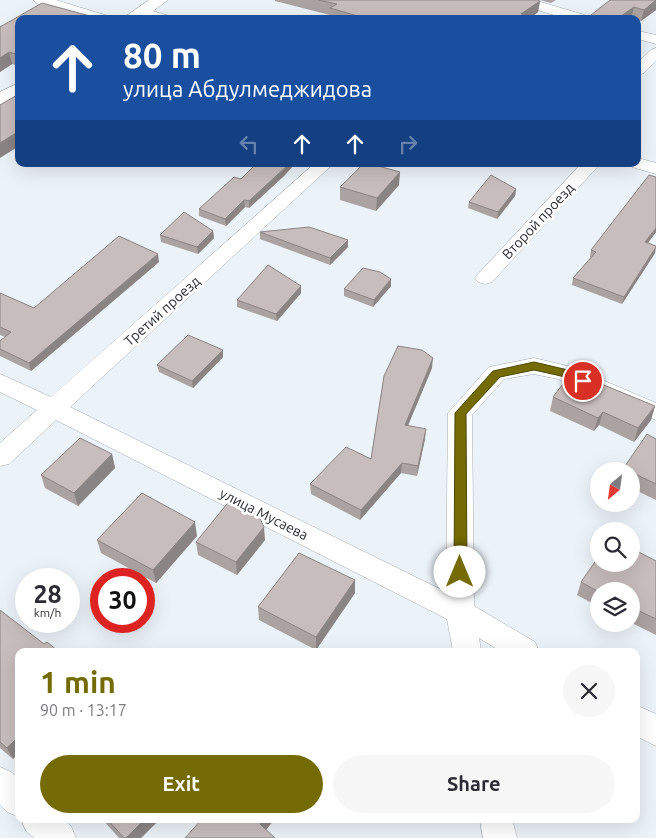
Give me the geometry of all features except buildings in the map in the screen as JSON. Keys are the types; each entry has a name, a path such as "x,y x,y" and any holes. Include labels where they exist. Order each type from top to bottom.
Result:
{"street":[{"path":"41,0 90,15"},
{"path":"135,15 160,0"},
{"path":"519,0 570,15"},
{"path":"641,36 656,40"},
{"path":"641,67 656,53"},
{"path":"0,100 15,91"},
{"path":"641,164 656,169"},
{"name":"Третий проезд","path":"0,456 54,410 321,167"},
{"name":"Второй проезд","path":"485,278 587,167"},
{"path":"466,648 460,612 460,413 497,374 534,366 564,373 656,412"},
{"name":"улица Мусаева","path":"0,382 460,612 519,648"},
{"path":"640,721 656,731"},
{"path":"0,783 15,797"},
{"path":"42,823 59,838"},
{"path":"497,823 500,838"}],"route":[{"path":"460,572 460,413 497,374 534,366 564,373 583,381"}]}
